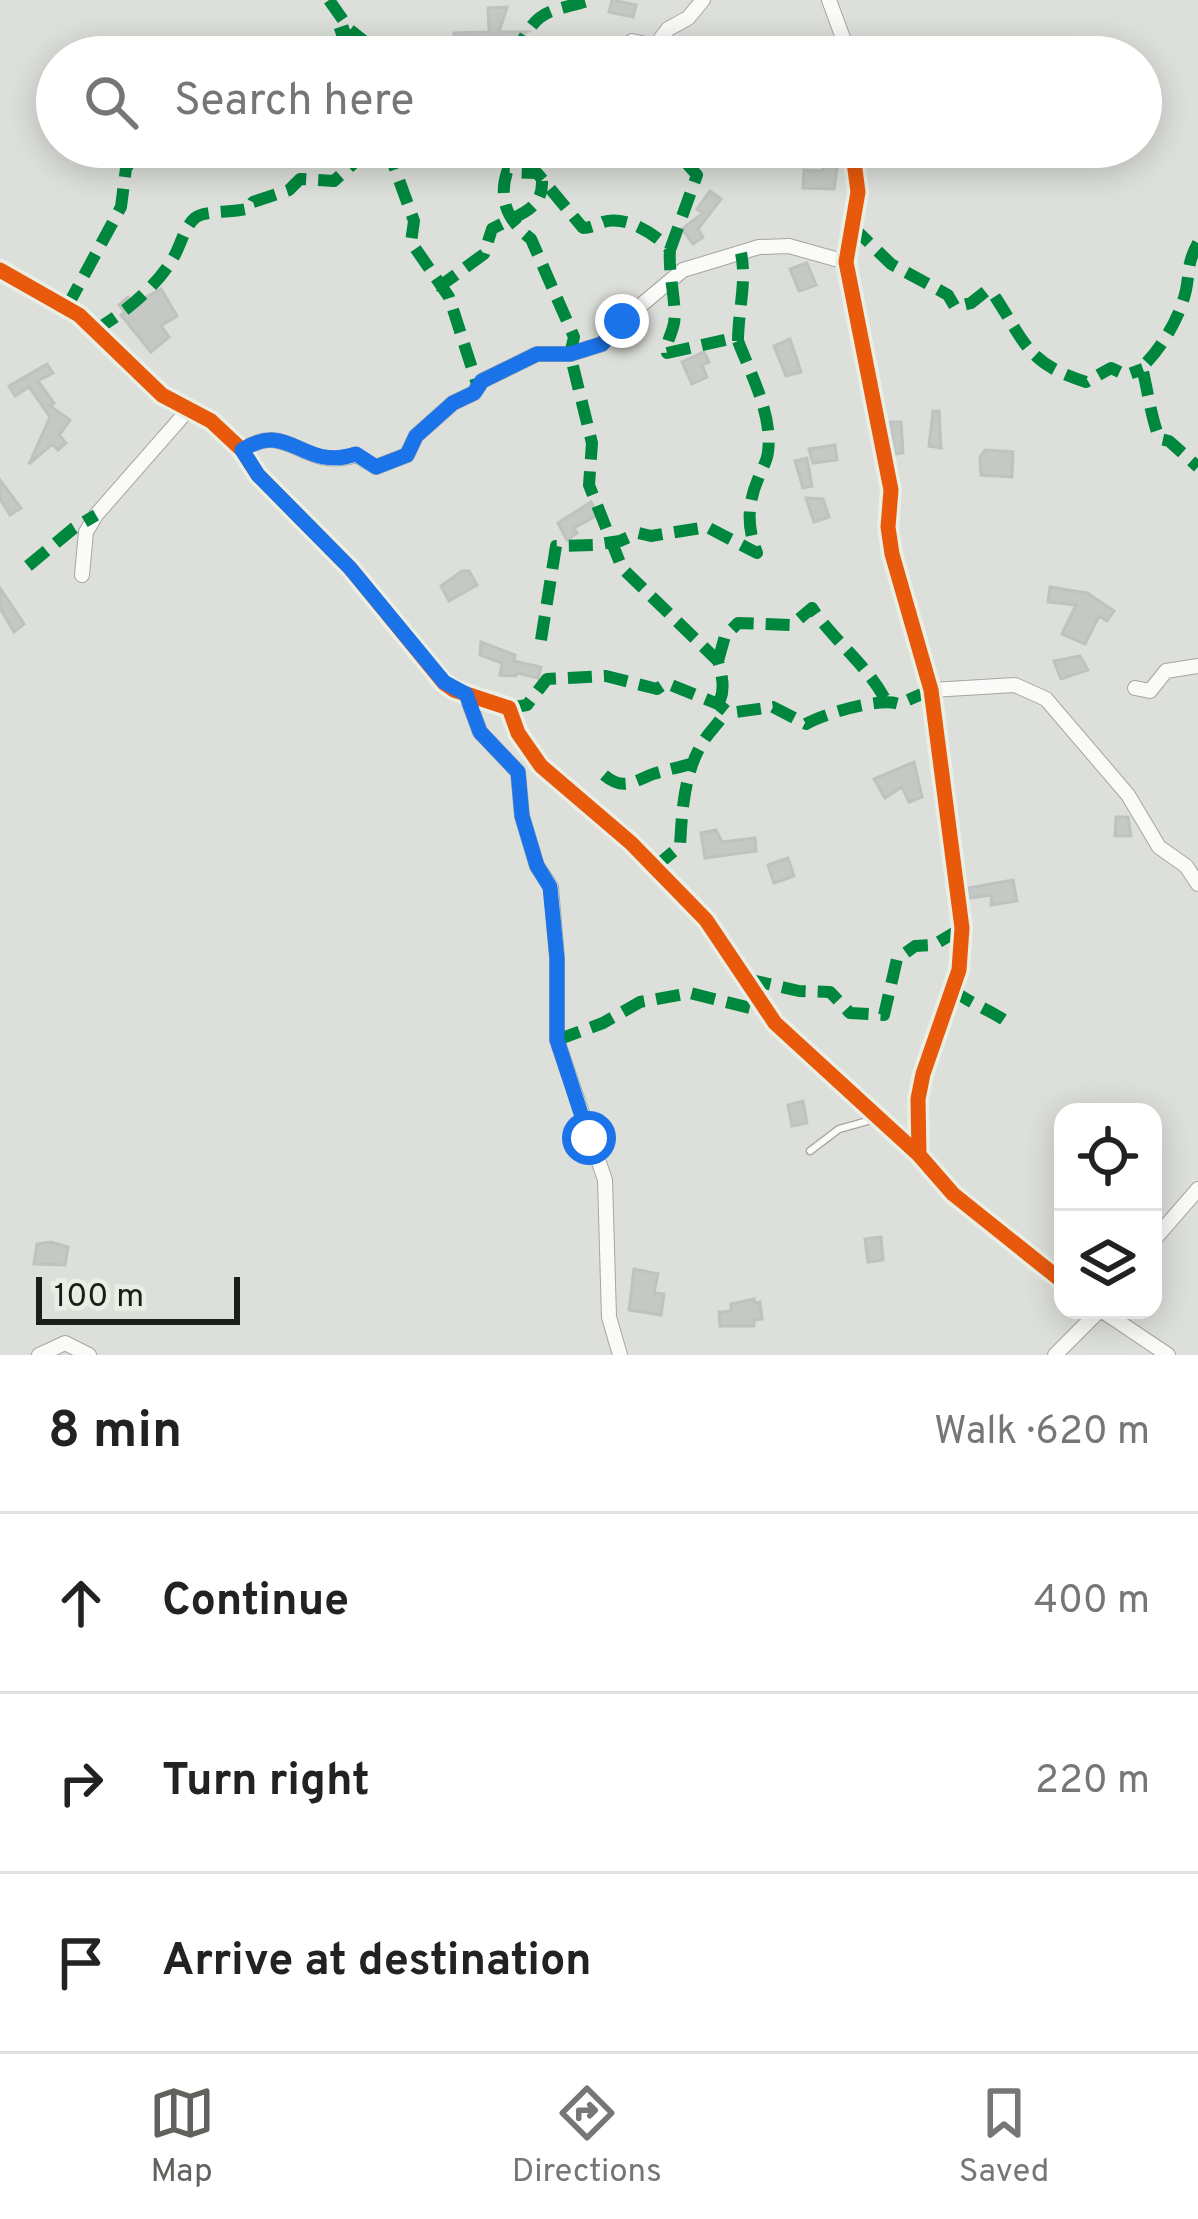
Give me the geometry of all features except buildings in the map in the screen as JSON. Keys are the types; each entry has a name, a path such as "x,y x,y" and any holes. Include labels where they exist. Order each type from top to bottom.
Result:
{"street":[{"path":"663,36 703,0"},
{"path":"830,0 843,36"},
{"path":"855,168 858,192 846,262 891,490 892,554 931,690 963,946 923,1074 918,1100 919,1155"},
{"path":"242,450 260,438 273,439 332,462 356,454 376,467 407,455 416,436 434,418 493,374 537,354 570,354 602,344 683,270 759,247 789,246 846,262"},
{"path":"0,270 79,315 162,395 211,421 242,450 258,475 350,568 444,682 509,708 518,734 541,766 690,902 725,943 775,1023 919,1155 953,1194 1054,1275"},
{"path":"82,575 86,532 96,515 188,410"},
{"path":"1135,688 1150,691 1166,671 1198,666"},
{"path":"931,690 1015,685 1046,699 1128,795 1159,847 1186,866 1198,884"},
{"path":"466,694 480,732 518,772 522,816 537,866 550,887 557,958 557,1040 605,1180 609,1317 620,1355"},
{"path":"1162,1231 1198,1189"},
{"path":"1055,1355 1091,1319"},
{"path":"1114,1319 1168,1355"},
{"path":"39,1355 64,1343 88,1355"}],"lane":[{"path":"810,1151 839,1129 879,1118"}],"marked path":[{"path":"329,0 358,36"},
{"path":"525,36 544,15 591,0"},
{"path":"332,36 350,30"},
{"path":"67,307 121,207 126,168"},
{"path":"95,330 157,280 195,218 250,208 253,202 289,190 300,179 334,181 349,168"},
{"path":"395,168 414,221 411,242 449,297 478,387"},
{"path":"670,250 697,175 691,168"},
{"path":"541,640 556,546 593,545 620,541 638,533 651,536 707,527 757,553 750,507 769,438 760,395 738,341 667,353 675,316 670,250 630,223 612,220 583,228 537,173 507,172 507,209 531,239 574,337 570,354 592,443 589,485 622,568 718,661 723,688 718,704"},
{"path":"442,292 443,284 484,254 492,229 533,206 542,181"},
{"path":"852,226 891,264 948,295 955,307 992,292 1028,348 1066,375 1086,382 1111,368 1126,375 1143,369"},
{"path":"1198,243 1175,321 1142,367 1160,439 1169,441 1198,467"},
{"path":"738,341 741,253"},
{"path":"28,566 96,515"},
{"path":"718,661 725,636 738,623 792,625 812,608 885,699"},
{"path":"509,708 527,705 547,679 606,676 657,689 666,683 729,713 773,707 806,724 838,711 899,704 931,690"},
{"path":"655,867 680,846 692,766 726,710"},
{"path":"604,775 628,783 694,763"},
{"path":"747,979 799,991 830,992 850,1013 884,1015 897,959 915,946 934,945 962,928"},
{"path":"952,989 1012,1026"},
{"path":"557,1040 603,1023 640,1002 690,993 766,1012"}],"cycle path":[{"path":"855,168 858,192 846,262 891,490 892,554 931,690 962,928 959,970 918,1099 919,1155 953,1194 1054,1275"},
{"path":"0,270 79,315 162,395 211,421 242,450 258,475 350,568 444,683 509,708 518,733 541,766 631,843 706,920 775,1023 919,1155"}],"route":[{"path":"589,1138 557,1040 557,958 550,887 537,866 522,816 518,772 480,732 466,694 444,682 350,568 258,475 242,450 260,438 273,439 332,462 356,454 376,467 407,455 416,436 434,418 474,393 493,374 537,354 570,354 602,344 622,321"}]}
